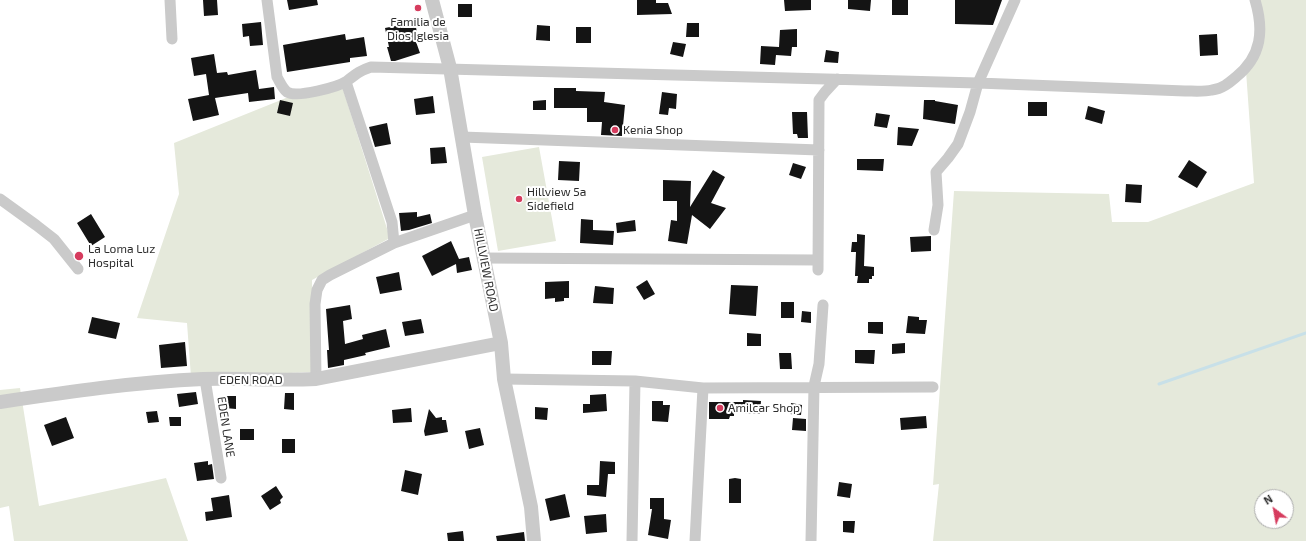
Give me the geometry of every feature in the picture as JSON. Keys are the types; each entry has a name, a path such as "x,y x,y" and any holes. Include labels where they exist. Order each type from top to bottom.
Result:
{"street":[{"path":"170,0 172,39"},
{"path":"267,0 277,77 281,85 288,92 296,95 310,94 346,82 358,72 371,67 978,83 1185,91 1212,90 1223,87 1232,81 1244,71 1252,59 1258,46 1261,34 1255,0"},
{"name":"HILLVIEW ROAD","path":"432,0 450,68 475,215 501,343 504,379 531,507 534,541"},
{"path":"934,230 938,205 936,172 958,144 970,112 978,83 1015,0"},
{"path":"484,258 818,265 819,100 837,79"},
{"path":"346,82 392,222 394,243"},
{"path":"462,137 819,150"},
{"path":"0,199 54,239 78,269"},
{"path":"316,379 316,304 317,290 322,280 394,243 475,215"},
{"path":"811,541 814,386 820,364 823,305"},
{"name":"EDEN ROAD","path":"0,402 67,392 148,383 205,379 316,379 501,343"},
{"name":"EDEN LANE","path":"205,379 221,478"},
{"path":"504,379 635,381 703,388 933,386"},
{"path":"632,541 635,381"},
{"path":"695,541 703,388"}],"shaded area":[{"path":"1256,0 1306,0 1306,541 933,541 939,484 933,485 954,191 1109,194 1112,222 1148,222 1254,183 1246,71 1260,46"},
{"path":"342,86 390,238 312,280 313,372 191,377 187,323 137,318 179,194 174,143 286,98"},
{"name":"Hillview 5a Sidefield","path":"539,147 556,241 498,251 482,157"},
{"path":"20,388 39,506 166,478 188,541 14,541 9,506 0,508 0,390"}],"building":[{"path":"203,0 217,0 218,15 204,16"},
{"path":"287,0 317,0 318,5 289,10"},
{"path":"637,0 656,0 656,3 668,3 672,14 637,15"},
{"path":"784,0 811,0 811,10 785,11"},
{"path":"848,0 871,0 870,11 848,9"},
{"path":"892,0 908,0 908,15 892,15"},
{"path":"955,0 1002,0 993,25 955,24"},
{"path":"458,4 472,4 472,17 458,17"},
{"path":"261,22 263,45 250,46 249,36 243,37 242,24"},
{"path":"415,22 418,38 415,39 420,53 391,61 387,47 389,47 385,28"},
{"path":"687,23 699,23 699,37 686,37"},
{"path":"537,25 550,26 550,41 536,40"},
{"path":"576,27 591,27 591,43 576,43"},
{"path":"797,29 797,47 792,47 791,56 776,55 775,65 760,64 761,46 779,47 780,30"},
{"path":"345,34 346,40 364,37 367,56 350,58 350,62 287,72 283,45"},
{"path":"1217,34 1218,55 1200,56 1199,35"},
{"path":"673,42 686,44 683,57 670,54"},
{"path":"826,50 839,52 838,63 824,62"},
{"path":"214,54 217,73 227,72 228,75 256,70 259,89 274,87 275,99 249,102 248,93 215,98 219,115 193,121 188,99 209,95 206,74 194,76 191,58"},
{"path":"554,88 576,88 576,91 605,92 604,102 625,105 622,136 601,135 602,122 587,122 587,108 554,108"},
{"path":"662,92 677,94 676,109 669,108 668,115 659,114"},
{"path":"433,96 435,113 416,115 414,99"},
{"path":"280,100 293,103 290,116 277,113"},
{"path":"546,100 546,110 533,110 533,101"},
{"path":"924,100 935,100 958,105 955,124 923,119"},
{"path":"1028,102 1047,102 1047,116 1028,116"},
{"path":"1088,106 1105,111 1102,124 1085,119"},
{"path":"792,112 807,112 808,138 798,138 797,134 793,134"},
{"path":"876,113 890,115 887,128 874,126"},
{"path":"387,123 391,144 375,147 369,127"},
{"path":"898,127 919,129 912,146 897,145"},
{"path":"445,147 447,163 431,164 430,148"},
{"path":"857,159 884,159 883,171 857,170"},
{"path":"1189,160 1207,172 1197,188 1178,177"},
{"path":"559,161 580,162 579,181 558,180"},
{"path":"793,163 806,167 801,179 789,175"},
{"path":"713,170 725,177 711,203 726,208 710,229 692,215 687,244 668,241 671,220 677,221 677,201 663,201 663,180 691,181 690,207"},
{"path":"1126,184 1142,185 1141,203 1125,202"},
{"path":"417,212 417,217 430,214 432,223 401,231 399,213"},
{"path":"91,214 105,237 91,246 77,223"},
{"path":"581,219 593,220 593,230 614,231 613,245 580,243"},
{"path":"635,220 636,231 617,233 616,223"},
{"path":"857,234 865,235 864,266 874,267 874,276 872,276 872,279 869,279 869,283 857,283 858,276 855,276 856,252 851,252 852,242 857,242"},
{"path":"931,236 931,251 911,252 910,237"},
{"path":"451,241 459,259 469,257 472,270 457,273 456,264 432,276 422,256"},
{"path":"399,272 402,290 380,294 376,277"},
{"path":"647,280 655,294 644,300 636,287"},
{"path":"569,281 569,298 564,298 564,301 555,302 555,298 545,299 545,282"},
{"path":"731,285 758,286 756,316 729,314"},
{"path":"595,286 614,288 613,304 593,303"},
{"path":"781,302 794,302 794,318 781,318"},
{"path":"350,305 352,319 343,321 345,344 363,339 362,335 386,329 390,347 344,360 344,365 328,368 327,350 329,350 326,309"},
{"path":"802,311 811,312 811,323 801,322"},
{"path":"908,316 919,317 919,320 927,320 925,334 906,333"},
{"path":"92,317 120,323 116,339 88,333"},
{"path":"421,319 424,333 405,336 402,322"},
{"path":"868,322 883,322 883,334 868,333"},
{"path":"747,333 761,334 761,346 747,346"},
{"path":"185,342 187,366 161,368 159,345"},
{"path":"905,343 905,353 892,354 892,344"},
{"path":"855,350 875,350 874,364 855,363"},
{"path":"592,351 612,351 611,365 592,365"},
{"path":"779,353 791,353 792,369 780,369"},
{"path":"196,392 198,404 179,407 177,394"},
{"path":"285,393 294,393 294,410 284,409"},
{"path":"606,394 607,411 583,413 583,404 590,404 590,395"},
{"path":"226,396 236,396 236,409 225,408"},
{"path":"743,400 761,401 760,414 734,413 734,416 730,416 729,419 709,419 709,402 743,402"},
{"path":"652,401 663,401 663,405 670,405 668,422 652,421"},
{"path":"791,403 802,405 801,415 790,414"},
{"path":"535,407 548,408 547,420 535,419"},
{"path":"411,408 412,422 393,423 392,410"},
{"path":"429,409 436,418 442,417 442,420 446,420 448,432 425,436 424,431"},
{"path":"157,411 159,422 148,423 146,412"},
{"path":"926,416 927,428 901,430 900,418"},
{"path":"66,417 74,438 52,446 44,425"},
{"path":"169,417 181,417 181,426 170,426"},
{"path":"793,418 806,419 806,431 792,430"},
{"path":"480,428 484,445 469,449 465,431"},
{"path":"240,429 254,429 254,440 240,440"},
{"path":"282,439 295,439 295,453 282,453"},
{"path":"208,461 208,465 212,464 214,479 197,481 194,463"},
{"path":"600,461 615,462 615,474 608,474 606,497 587,495 587,485 599,485"},
{"path":"405,470 422,474 418,495 401,491"},
{"path":"729,479 741,479 741,503 729,503"},
{"path":"839,482 852,484 850,498 837,496"},
{"path":"276,486 283,497 280,500 281,503 270,510 261,496"},
{"path":"565,494 570,517 550,521 545,499"},
{"path":"229,495 232,517 206,521 205,512 213,511 211,498"},
{"path":"650,498 664,498 664,519 671,520 668,539 648,535 652,509 650,509"},
{"path":"606,514 607,532 586,534 584,516"},
{"path":"843,521 855,521 854,533 843,532"},
{"path":"463,531 464,541 448,541 447,533"},
{"path":"524,532 525,541 497,541 496,536"}],"waterway":[{"path":"1159,384 1306,333"}],"place":[{"name":"Familia de Dios Iglesia","path":"418,8"},
{"name":"Kenia Shop","path":"615,130"},
{"name":"Hillview 5a Sidefield","path":"519,199"},
{"name":"La Loma Luz Hospital","path":"79,256"},
{"name":"Amilcar Shop","path":"720,408"}]}
